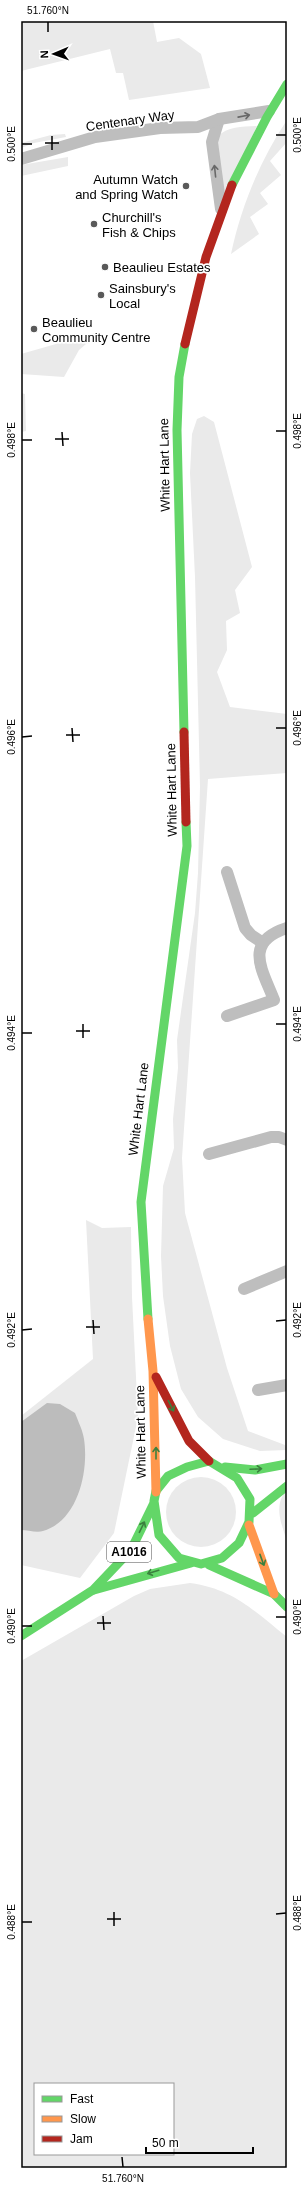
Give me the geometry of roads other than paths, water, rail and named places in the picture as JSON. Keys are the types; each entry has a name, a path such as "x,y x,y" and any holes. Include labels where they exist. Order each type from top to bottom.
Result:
{"street":[{"name":"White Hart Lane","path":"156,1492 156,1440 153,1371 149,1339 141,1202 187,846 177,430 180,371 192,306 221,209 247,151 269,111 287,84"},
{"path":"219,119 269,111"},
{"name":"White Hart Lane","path":"219,119 212,142 221,209"},
{"name":"Centenary Way","path":"21,159 95,137 160,128 198,127 219,119"},
{"path":"227,872 245,928 251,935 263,943"},
{"path":"227,1016 274,1000 259,961 259,951 263,943 270,935 287,928"},
{"path":"209,1154 271,1137 279,1137 287,1140"},
{"path":"244,1289 287,1270"},
{"name":"White Hart Lane","path":"153,1371 188,1440 209,1461"},
{"path":"258,1390 287,1385"},
{"name":"A1016","path":"21,1636 93,1590 131,1550 153,1505 156,1492 169,1474 186,1466 209,1461 225,1466 236,1473 244,1485 250,1497 253,1513"},
{"path":"225,1466 256,1470 287,1464"},
{"path":"209,1565 228,1556 240,1545 253,1513 287,1486"},
{"name":"A1016","path":"153,1505 158,1533 167,1547 179,1557 191,1563"},
{"name":"A1016","path":"249,1525 274,1594"},
{"name":"A1016","path":"93,1590 191,1563 209,1565 274,1594 287,1606"}],"place":[{"name":"Autumn Watch and Spring Watch","path":"186,186"},
{"name":"Churchill's Fish & Chips","path":"94,224"},
{"name":"Beaulieu Estates","path":"105,267"},
{"name":"Sainsbury's Local","path":"101,295"},
{"name":"Beaulieu Community Centre","path":"34,329"}]}
